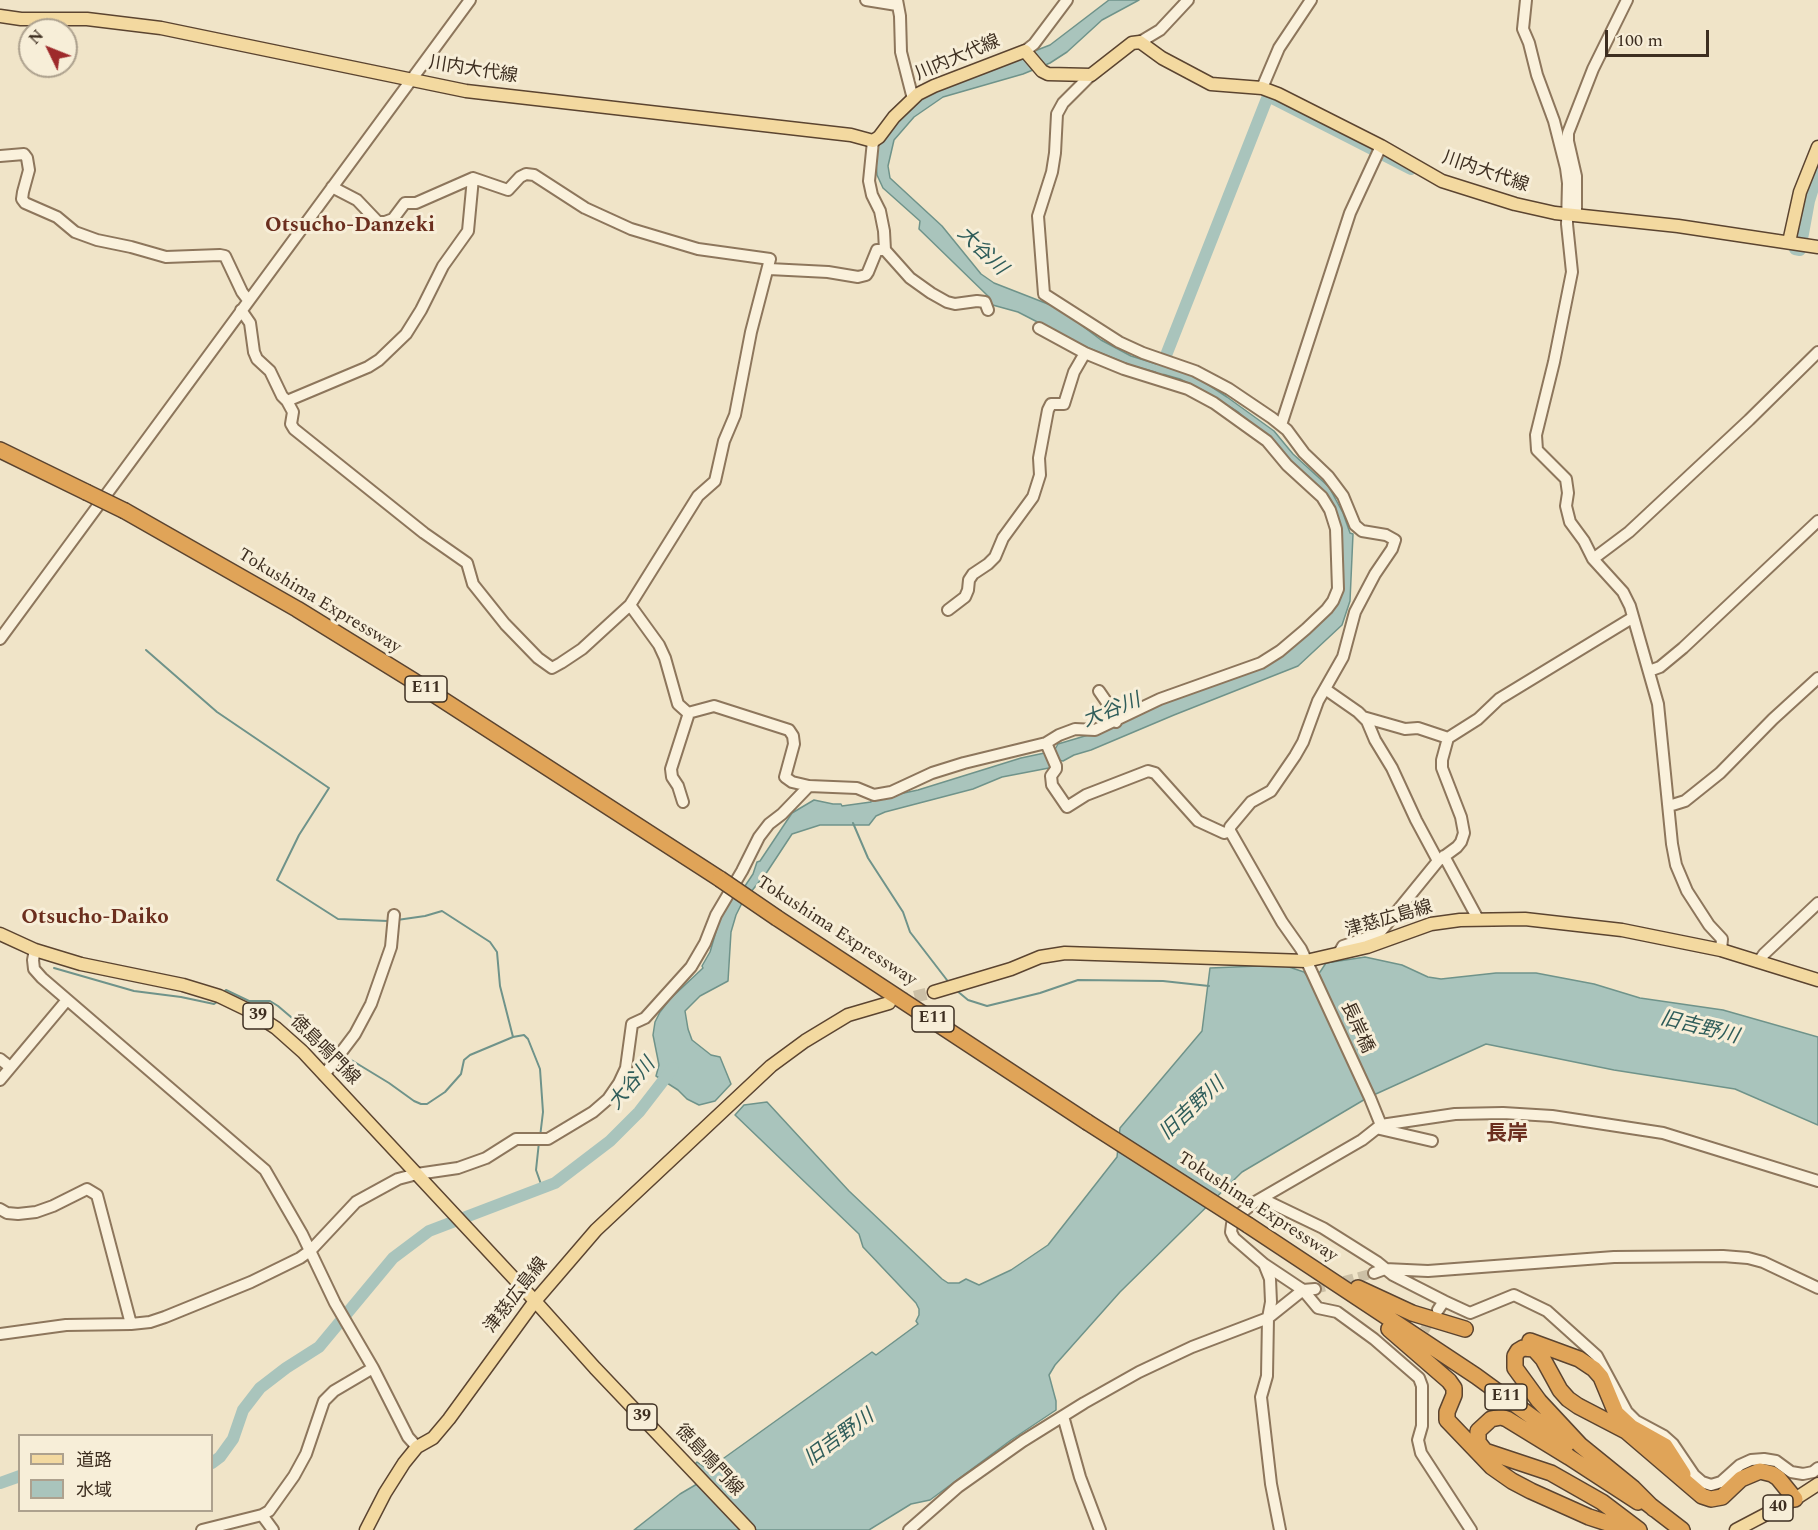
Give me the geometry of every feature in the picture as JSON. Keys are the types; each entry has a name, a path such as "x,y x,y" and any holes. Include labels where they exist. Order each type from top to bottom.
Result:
{"highway":[{"name":"Tokushima Expressway","path":"0,450 125,511 297,609 412,680 720,879 1087,1122 1254,1228 1476,1376 1682,1530"},
{"path":"1254,1228 1384,1301 1446,1325 1465,1329"},
{"path":"1352,1294 1364,1310 1399,1336 1449,1381 1454,1388 1454,1395 1447,1412 1447,1420 1487,1462 1512,1481 1531,1491 1589,1517 1629,1530"},
{"path":"1522,1339 1579,1359 1594,1369 1600,1377 1611,1404 1623,1421 1665,1446 1683,1474 1704,1491 1721,1490 1751,1466 1765,1465 1772,1467 1782,1475 1794,1499"},
{"path":"1654,1509 1633,1488 1580,1445 1539,1401 1515,1368 1514,1361 1518,1351 1523,1348 1534,1349 1543,1359 1560,1390 1568,1399 1626,1431 1702,1497 1711,1499 1722,1497 1742,1479 1760,1471 1778,1478 1794,1499"},
{"path":"1639,1530 1602,1502 1551,1473 1485,1451 1478,1442 1478,1431 1491,1419 1501,1417 1507,1419 1569,1456 1682,1530"}],"main road":[{"name":"川内大代線","path":"0,16 21,19 87,19 161,28 466,91 851,135 872,146 894,117 913,99 934,86 1026,52 1042,71 1048,74 1091,75"},
{"name":"川内大代線","path":"1140,42 1162,58 1211,84 1262,88 1381,146 1442,180 1515,204 1570,216 1678,226 1818,247"},
{"path":"1091,75 1132,43 1140,42"},
{"path":"1789,242 1800,192 1818,147"},
{"name":"津慈広島線","path":"934,992 1011,969 1040,957 1065,952 1308,966 1339,953 1367,947 1431,924 1460,920 1525,919 1622,930 1721,950 1818,980"},
{"name":"徳島鳴門線","path":"1,935 34,950 81,964 183,985 226,999 276,1028 324,1075 595,1368 749,1530"},
{"name":"津慈広島線","path":"366,1530 404,1463 417,1447 433,1438 449,1419 535,1301 596,1230 693,1141 745,1089 805,1041 848,1015 889,1003"},
{"name":"40","path":"1736,1530 1818,1484"}],"street":[{"path":"0,639 470,0"},
{"path":"866,0 897,3 900,16 901,52 913,99"},
{"path":"1026,52 1067,0"},
{"path":"1140,42 1160,30 1188,0"},
{"path":"1262,88 1279,48 1311,0"},
{"path":"1526,0 1523,29 1554,121 1566,168 1572,281 1536,443 1537,450 1566,478 1567,515 1623,592 1630,606 1658,704 1676,865 1687,891 1709,925 1722,939 1721,950"},
{"path":"1570,216 1576,176 1568,133 1593,69 1627,0"},
{"path":"1047,746 1056,766 1051,776 1052,785 1067,807 1086,795 1148,771 1155,773 1198,821 1224,833 1230,831 1230,827 1251,802 1271,791 1303,742 1318,701 1343,657 1355,612 1395,540 1386,535 1362,531 1355,525 1343,496 1328,476 1304,453 1281,425 1216,381 1196,371 1119,342 1047,297 1043,290 1038,216 1052,172 1057,114 1063,103 1091,75"},
{"path":"872,146 869,181 872,195 880,212 885,250 910,278 931,293 955,304 985,302 988,310"},
{"path":"1281,425 1350,213 1381,146"},
{"path":"0,156 24,154 27,158 28,170 22,199 25,203 49,212 75,232 97,240 166,257 225,256 248,300"},
{"path":"241,310 250,323 257,359 270,370 282,396 287,400 293,412 291,424 294,429 424,533 466,563 473,584 505,624 523,644 552,668 582,649 630,605 698,496 715,481 724,441 735,415 751,332 770,259 698,249 631,229 585,208 534,175 526,174 520,177 508,189 473,178 416,203 405,203 393,219 385,222 378,222 357,200 332,187"},
{"path":"287,400 368,367 379,360 406,334 443,266 468,231 473,178"},
{"path":"769,268 828,272 858,277 866,275 877,250 885,250"},
{"path":"688,713 714,706 789,730 794,744 785,777 809,786 857,788 874,795 891,792 932,773 964,763 1047,746 1059,735 1075,729 1095,730 1116,722 1160,699 1261,663 1280,651 1327,609 1338,589 1336,529 1330,510 1322,497 1287,465 1267,441 1231,414 1188,389 1124,369 1085,353 1039,328"},
{"path":"1598,556 1629,532 1818,352"},
{"path":"948,610 965,597 969,580 973,574 995,557 1003,538 1033,497 1040,475 1039,458 1048,410 1051,404 1064,404 1074,372 1085,353"},
{"path":"1649,671 1660,667 1683,648 1818,521"},
{"path":"630,605 659,645 678,704 688,713"},
{"path":"1339,953 1343,946 1381,931 1441,859 1461,842 1464,833 1461,817 1442,768 1448,738 1478,719 1499,699 1632,618"},
{"path":"1670,806 1685,801 1720,773 1773,719 1818,678"},
{"path":"1325,689 1363,717 1406,729 1418,728 1448,738"},
{"path":"1099,691 1110,707 1116,722"},
{"path":"683,802 671,769 688,713"},
{"path":"1363,717 1392,768 1411,810 1478,920"},
{"path":"0,1334 66,1324 150,1322 208,1300 300,1258 311,1250 356,1202 398,1179 458,1168 486,1158 516,1139 540,1139 593,1112 608,1099 626,1068 632,1024 645,1018 691,967 705,943 716,915 759,837 769,824 809,786"},
{"name":"長岸橋","path":"1230,831 1290,935 1301,949 1370,1098 1379,1127"},
{"path":"1759,961 1818,903"},
{"path":"324,1075 363,1021 371,1004 391,947 394,920"},
{"path":"34,950 34,969 265,1170 311,1250 335,1303 373,1368 408,1437 417,1447"},
{"path":"0,1080 67,999"},
{"path":"0,1059 10,1067"},
{"path":"1471,1530 1421,1454 1418,1440 1422,1426 1422,1386 1419,1378 1404,1359 1337,1312 1318,1308 1304,1290 1263,1264 1234,1238 1231,1232 1232,1224 1241,1213 1264,1197 1362,1140 1379,1127 1455,1114 1503,1113 1551,1116 1663,1133 1818,1181"},
{"path":"1379,1127 1432,1141"},
{"path":"0,1209 7,1213 18,1214 36,1212 87,1189 97,1195 131,1324"},
{"path":"1264,1197 1269,1202 1323,1228 1377,1262 1379,1271"},
{"path":"1379,1271 1428,1271 1614,1257 1723,1256 1763,1262 1818,1288"},
{"path":"1263,1264 1270,1279 1271,1302 1268,1318 1267,1376 1261,1397 1271,1484 1280,1530"},
{"path":"1379,1271 1432,1295 1441,1305 1470,1313 1514,1295 1547,1311 1597,1356 1627,1412 1636,1421 1664,1436 1673,1444 1694,1475 1702,1482 1711,1485 1721,1482 1740,1465 1758,1459 1776,1461 1791,1472 1803,1474 1813,1472 1818,1468"},
{"path":"1428,1271 1432,1295"},
{"path":"909,1530 958,1487 1063,1416 1139,1372 1192,1347 1268,1318 1304,1290 1315,1289"},
{"path":"202,1530 262,1515 278,1500 306,1454 324,1401 334,1391 373,1368"},
{"path":"1063,1416 1080,1477 1100,1530"},
{"path":"262,1515 273,1530"}],"water":[{"path":"1109,0 1139,0 1102,20 1067,52 1050,63 1023,74 943,97 914,117 894,140 888,166 890,178 942,226 981,274 994,283 1053,306 1101,340 1131,356 1195,376 1274,431 1293,454 1329,487 1343,513 1350,533 1353,534 1350,601 1342,625 1298,666 1063,761 1058,760 1049,768 1002,777 973,789 885,812 876,816 869,825 820,825 792,834 767,872 742,903 736,915 731,932 728,981 700,996 685,1011 692,1040 711,1055 720,1057 731,1084 715,1101 699,1105 656,1076 659,1065 653,1035 655,1022 670,999 703,968 720,918 733,895 736,897 745,886 757,862 760,861 792,813 814,800 842,806 871,802 871,800 918,790 1021,758 1054,751 1058,744 1105,730 1159,704 1265,665 1336,604 1338,525 1292,463 1280,451 1238,412 1204,391 1180,379 1130,365 1086,347 1018,312 989,304 987,301 989,297 919,229 920,221 883,188 877,175 875,151 879,141 918,100 931,91 1050,45"},
{"name":"旧吉野川","path":"1365,957 1402,965 1428,977 1441,979 1496,973 1536,973 1594,984 1640,998 1723,1010 1818,1037 1818,1125 1735,1089 1614,1070 1486,1044 1367,1098 1242,1172 1120,1292 1055,1365 1049,1375 1056,1410 930,1500 911,1504 869,1530 634,1530 680,1494 697,1484 688,1472 697,1462 713,1473 720,1469 724,1458 872,1352 876,1355 918,1324 916,1321 919,1309 916,1303 863,1247 859,1234 735,1115 744,1105 767,1102 849,1191 942,1279 948,1283 959,1283 966,1279 979,1285 1011,1270 1048,1245 1117,1157 1120,1128 1202,1031 1210,968 1283,965 1304,972 1308,977 1320,972 1326,963"}],"waterway":[{"path":"1161,368 1268,96 1411,169"},
{"path":"1795,249 1800,250 1809,201 1818,172"},
{"path":"146,650 217,712 329,788 299,835 277,880 338,919 388,921"},
{"path":"853,823 868,858 903,912 910,932 950,984"},
{"path":"397,920 442,911 490,942 497,952 500,986 513,1037"},
{"path":"54,968 134,991 214,1004 217,1002"},
{"path":"956,990 968,1000 987,1006 1040,993 1078,980 1163,981 1209,986"},
{"path":"224,992 226,990 249,1001 270,1001 338,1052"},
{"path":"343,1055 414,1101 427,1104 445,1092 461,1074 464,1060 470,1055 513,1037 524,1035 528,1039 540,1069 543,1112 540,1137"},
{"name":"大谷川","path":"213,1462 220,1457 233,1439 243,1410 260,1388 319,1347 393,1258 429,1231 555,1183 610,1141 639,1112 673,1068"},
{"path":"539,1142 536,1170 542,1187"},
{"name":"大谷川","path":"0,1483 18,1477"}],"tunnel":[{"path":"897,1001 934,992"},
{"path":"1315,1289 1374,1273"},
{"path":"1407,1355 1436,1313"}],"district":[{"name":"Otsucho-Danzeki","path":"350,227"},
{"name":"Otsucho-Daiko","path":"95,919"},
{"name":"長岸","path":"1507,1136"}]}
